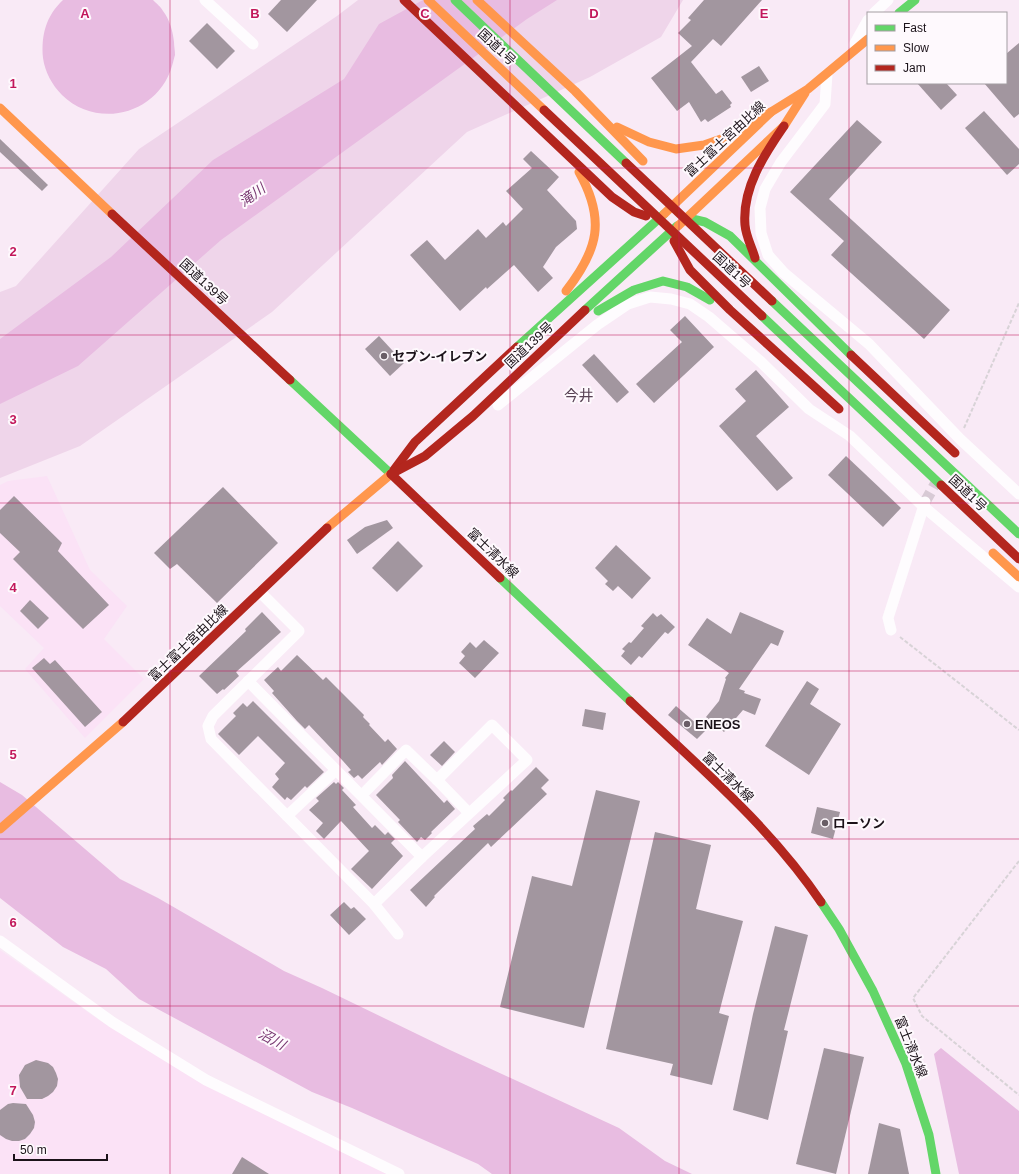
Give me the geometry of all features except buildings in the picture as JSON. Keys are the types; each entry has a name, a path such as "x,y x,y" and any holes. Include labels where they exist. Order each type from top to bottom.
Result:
{"main road":[{"path":"404,0 612,197 634,212 705,222 730,236 855,359 962,461"},
{"name":"国道1号","path":"428,0 1019,559"},
{"name":"国道1号","path":"454,0 1019,534"},
{"path":"477,0 575,91 649,168"},
{"path":"900,12 915,0"},
{"name":"富士富士宮由比線","path":"667,216 770,112 808,89 867,40"},
{"name":"富士富士宮由比線","path":"674,229 784,126 808,89"},
{"name":"国道139号","path":"0,108 217,313 391,474"},
{"path":"605,121 649,142 676,149 704,145 724,138 770,112"},
{"path":"756,261 745,227 746,206 753,180 765,154 784,126"},
{"path":"542,323 574,281 592,249 596,226 594,204 585,182 570,158"},
{"path":"657,180 665,192 667,216 674,229 676,247 690,270 730,310 846,415"},
{"name":"国道139号","path":"391,474 415,442 542,323 667,216"},
{"name":"国道139号","path":"391,474 425,456 473,416 554,339 674,229"},
{"path":"554,339 634,290 663,281 687,287 730,310"},
{"name":"富士富士宮由比線","path":"0,829 132,714 330,526 391,474"},
{"name":"富士清水線","path":"391,474 747,813 787,858 816,895 839,929 873,991 906,1064 929,1134 936,1174"},
{"path":"988,549 1019,577"}],"street":[{"path":"205,0 253,44"},
{"path":"875,12 888,0"},
{"path":"848,56 867,22"},
{"path":"827,74 825,104 781,162 765,188 760,208 761,232 768,255 784,273 869,344 958,443 1019,494"},
{"path":"473,416 498,405 597,325 628,304 650,297 671,299 690,304 709,317 761,362 809,408 850,436 1019,587"},
{"path":"891,630 888,618 925,504"},
{"path":"260,592 299,631 213,716 208,726 211,739 374,904 398,934"},
{"path":"248,681 422,857"},
{"path":"374,904 422,857 527,760 492,725 437,780"},
{"path":"362,795 406,750 469,813"},
{"path":"287,816 336,770"},
{"path":"0,941 112,1022 206,1080 399,1174"}],"path":[{"path":"958,443 1019,303"},
{"path":"891,630 1019,730"},
{"path":"1019,861 913,998 922,1016 1019,1095"}],"shaded area":[{"path":"358,0 683,0 661,37 590,77 467,132 272,312 80,446 0,478 0,292 16,286 139,149 337,16"},
{"path":"47,476 90,570 127,606 104,639 144,679 85,738 25,669 44,648 0,606 0,485 8,481"},
{"path":"0,950 99,1020 222,1093 389,1174 0,1174"}],"water":[{"path":"63,0 153,0 160,7 168,18 171,26 174,38 175,55 165,82 154,96 141,105 125,112 109,114 92,112 76,106 62,95 52,83 47,73 43,58 43,41 49,19 57,6"},
{"name":"滝川","path":"423,0 557,0 527,19 221,240 78,366 0,404 0,339 111,257 213,160 344,79 379,24"},
{"name":"沼川","path":"0,782 22,795 120,879 158,898 284,971 619,1128 665,1161 692,1174 492,1174 478,1164 352,1108 312,1092 139,999 106,969 63,947 0,898"},
{"path":"941,1048 1019,1111 1019,1174 959,1174 934,1054"}],"tunnel":[{"path":"925,502 938,479"}],"traffic: fast":[{"path":"455,0 626,163"},
{"path":"900,12 915,0"},
{"path":"517,347 664,214"},
{"path":"688,218 705,222 730,236 851,355"},
{"path":"585,310 677,226"},
{"path":"598,311 634,290 663,281 687,287 710,300"},
{"path":"772,301 1019,534"},
{"path":"762,316 941,485"},
{"path":"290,380 391,474"},
{"path":"500,578 630,701"},
{"path":"821,902 839,929 873,991 906,1064 929,1135 936,1174"}],"traffic: slow":[{"path":"428,0 544,110"},
{"path":"477,0 575,91 643,161"},
{"path":"664,214 771,112 808,89 867,40"},
{"path":"678,226 784,126 805,93"},
{"path":"0,108 112,214"},
{"path":"617,127 649,142 676,149 704,145 724,138 771,112"},
{"path":"566,291 585,262 595,234 593,205 588,189 579,172"},
{"path":"327,528 391,474"},
{"path":"993,553 1019,577"},
{"path":"0,829 123,722"}],"traffic: jam":[{"path":"404,0 612,197 634,212 646,216"},
{"path":"544,110 762,316"},
{"path":"755,258 745,225 747,198 762,160 784,126"},
{"path":"626,163 772,301"},
{"path":"112,214 290,380"},
{"path":"674,241 690,270 730,310 839,409"},
{"path":"391,474 425,456 473,416 585,310"},
{"path":"394,470 415,442 517,347"},
{"path":"851,355 955,453"},
{"path":"391,474 500,578"},
{"path":"941,485 1019,559"},
{"path":"123,722 327,528"},
{"path":"630,701 706,772 755,821 801,874 821,902"}],"place":[{"name":"セブン-イレブン","path":"384,356"},
{"name":"ENEOS","path":"687,724"},
{"name":"ローソン","path":"825,823"}],"district":[{"name":"今井","path":"579,395"}]}
